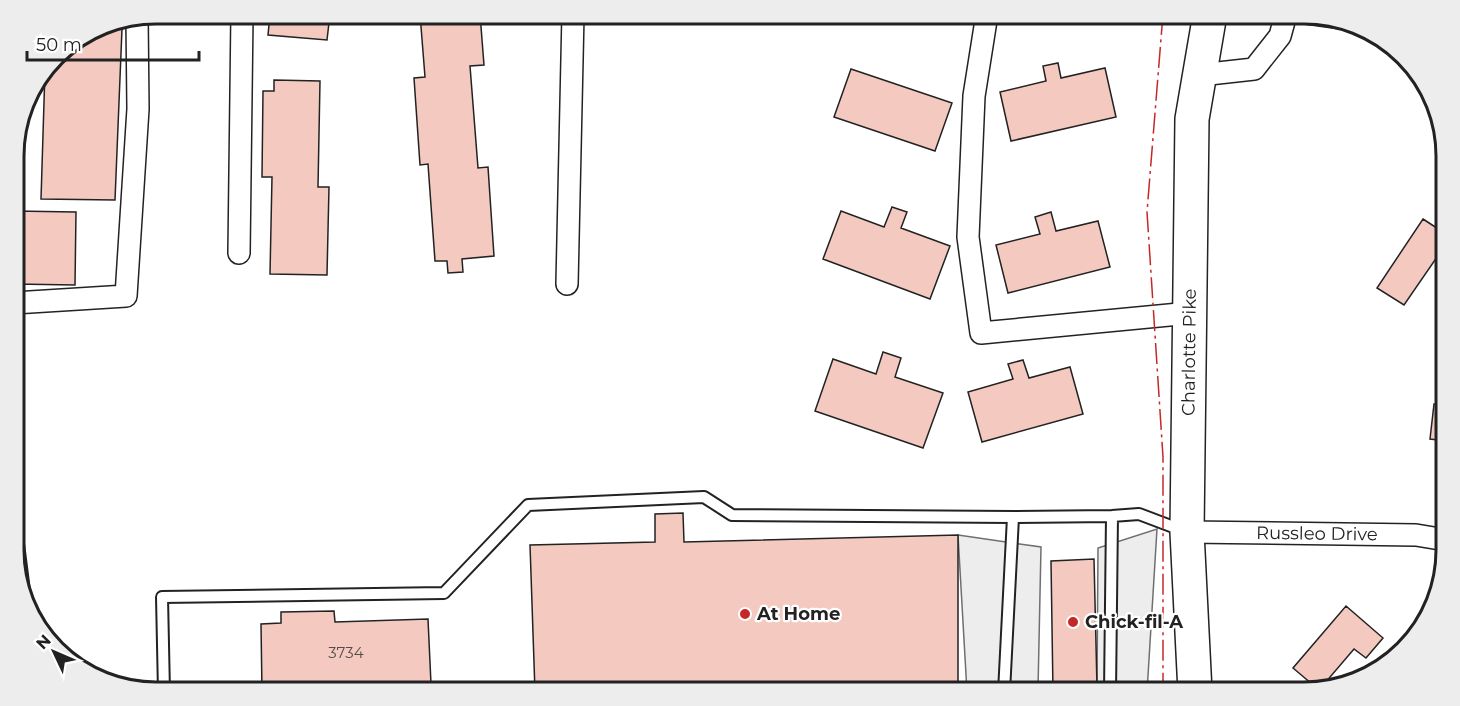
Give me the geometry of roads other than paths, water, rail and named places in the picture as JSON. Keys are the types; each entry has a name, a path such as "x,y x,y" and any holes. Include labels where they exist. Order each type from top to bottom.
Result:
{"main road":[{"name":"Charlotte Pike","path":"1194,682 1187,532 1192,119 1208,24"}],"street":[{"path":"239,253 242,24"},
{"path":"567,284 573,24"},
{"path":"985,24 974,96 968,237 981,333 1190,313"},
{"path":"1200,75 1254,69 1280,36 1283,24"},
{"path":"24,302 126,296 138,109 137,25"},
{"name":"Russleo Drive","path":"1187,532 1408,535 1436,539"}],"lane":[{"path":"164,682 162,597 444,593 528,505 704,496 732,514 1012,517 1139,514 1187,532"},
{"path":"1110,682 1112,516"},
{"path":"1004,682 1012,517"}],"place":[{"name":"At Home","path":"745,614"},
{"name":"Chick-fil-A","path":"1073,622"}]}
